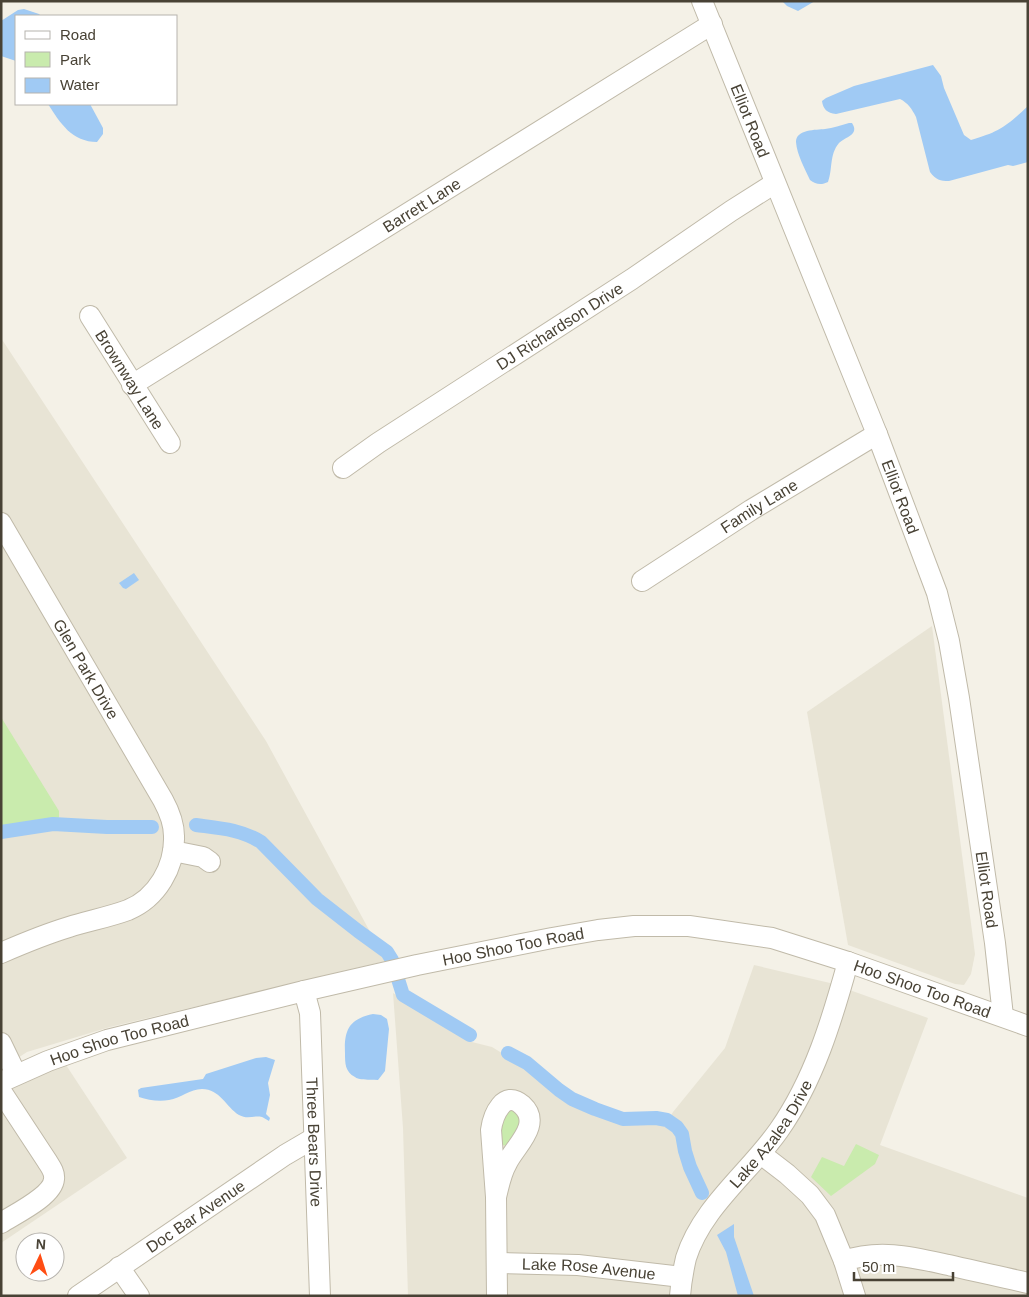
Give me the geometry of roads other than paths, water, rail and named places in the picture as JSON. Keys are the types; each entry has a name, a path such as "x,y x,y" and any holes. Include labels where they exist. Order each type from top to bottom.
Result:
{"street":[{"name":"Elliot Road","path":"702,1 877,434 937,593 950,641 1003,1016"},
{"name":"Barrett Lane","path":"132,385 712,24"},
{"name":"DJ Richardson Drive","path":"343,468 378,443 624,284 731,210 775,183"},
{"name":"Brownway Lane","path":"90,316 170,443"},
{"name":"Family Lane","path":"642,581 751,510 877,434"},
{"name":"Glen Park Drive","path":"1,523 170,815 174,834 173,851"},
{"path":"1,953 61,930 129,909 146,898 158,886 168,868 173,851 203,857 210,862"},
{"name":"Hoo Shoo Too Road","path":"9,1078 48,1061 106,1040 396,970 598,930 665,925 712,928 772,938 848,962 1028,1026"},
{"name":"Lake Azalea Drive","path":"681,1287 691,1246 703,1223 779,1130 797,1102 814,1066 836,1006 848,962"},
{"name":"Three Bears Drive","path":"304,992 310,1010 320,1296"},
{"path":"1,1043 9,1078"},
{"path":"1,1091 47,1161 54,1173 54,1178 52,1186 47,1193 1,1223"},
{"name":"Doc Bar Avenue","path":"78,1296 285,1155 314,1138"},
{"path":"760,1154 787,1174 810,1195 825,1215 856,1296"},
{"path":"496,1197 498,1296"},
{"path":"844,1261 860,1255 900,1255 1028,1283"},
{"name":"Lake Rose Avenue","path":"496,1263 578,1265 681,1287"},
{"path":"119,1268 139,1296"}],"water":[{"path":"782,1 815,1 798,11 787,6"},
{"path":"24,9 40,15 15,15 15,61 1,56 1,21 18,10"},
{"path":"933,65 941,76 944,88 964,135 971,140 1002,127 1028,106 1028,162 1013,166 1008,165 949,181 941,180 934,177 930,172 916,117 910,107 900,99 836,114 828,112 823,106 822,101 826,98 854,86"},
{"path":"49,105 91,105 103,128 103,134 97,142 80,139 57,118"},
{"path":"852,123 854,127 853,133 839,143 836,148 832,157 828,182 819,184 812,182 800,157 796,142 797,138 803,132 828,129"},
{"path":"134,573 139,580 126,589 123,588 119,583"},
{"path":"373,1014 381,1015 387,1019 389,1029 385,1071 378,1080 360,1079 349,1073 346,1067 345,1045 347,1032 353,1022"},
{"path":"266,1057 275,1060 268,1083 270,1095 266,1114 270,1118 269,1121 262,1117 239,1115 218,1095 208,1090 198,1089 165,1101 139,1097 138,1090 141,1088 203,1079 206,1074 256,1058"},
{"path":"734,1224 734,1237 754,1296 738,1296 726,1252 717,1235"}],"waterway":[{"path":"1,832 53,824 152,827"},
{"path":"196,825 221,828 245,834 261,842 317,899 387,952 392,960 403,995 470,1035"},
{"path":"508,1053 527,1063 572,1099 623,1119 656,1118 667,1120 677,1127 682,1134 690,1167 702,1193"}]}
